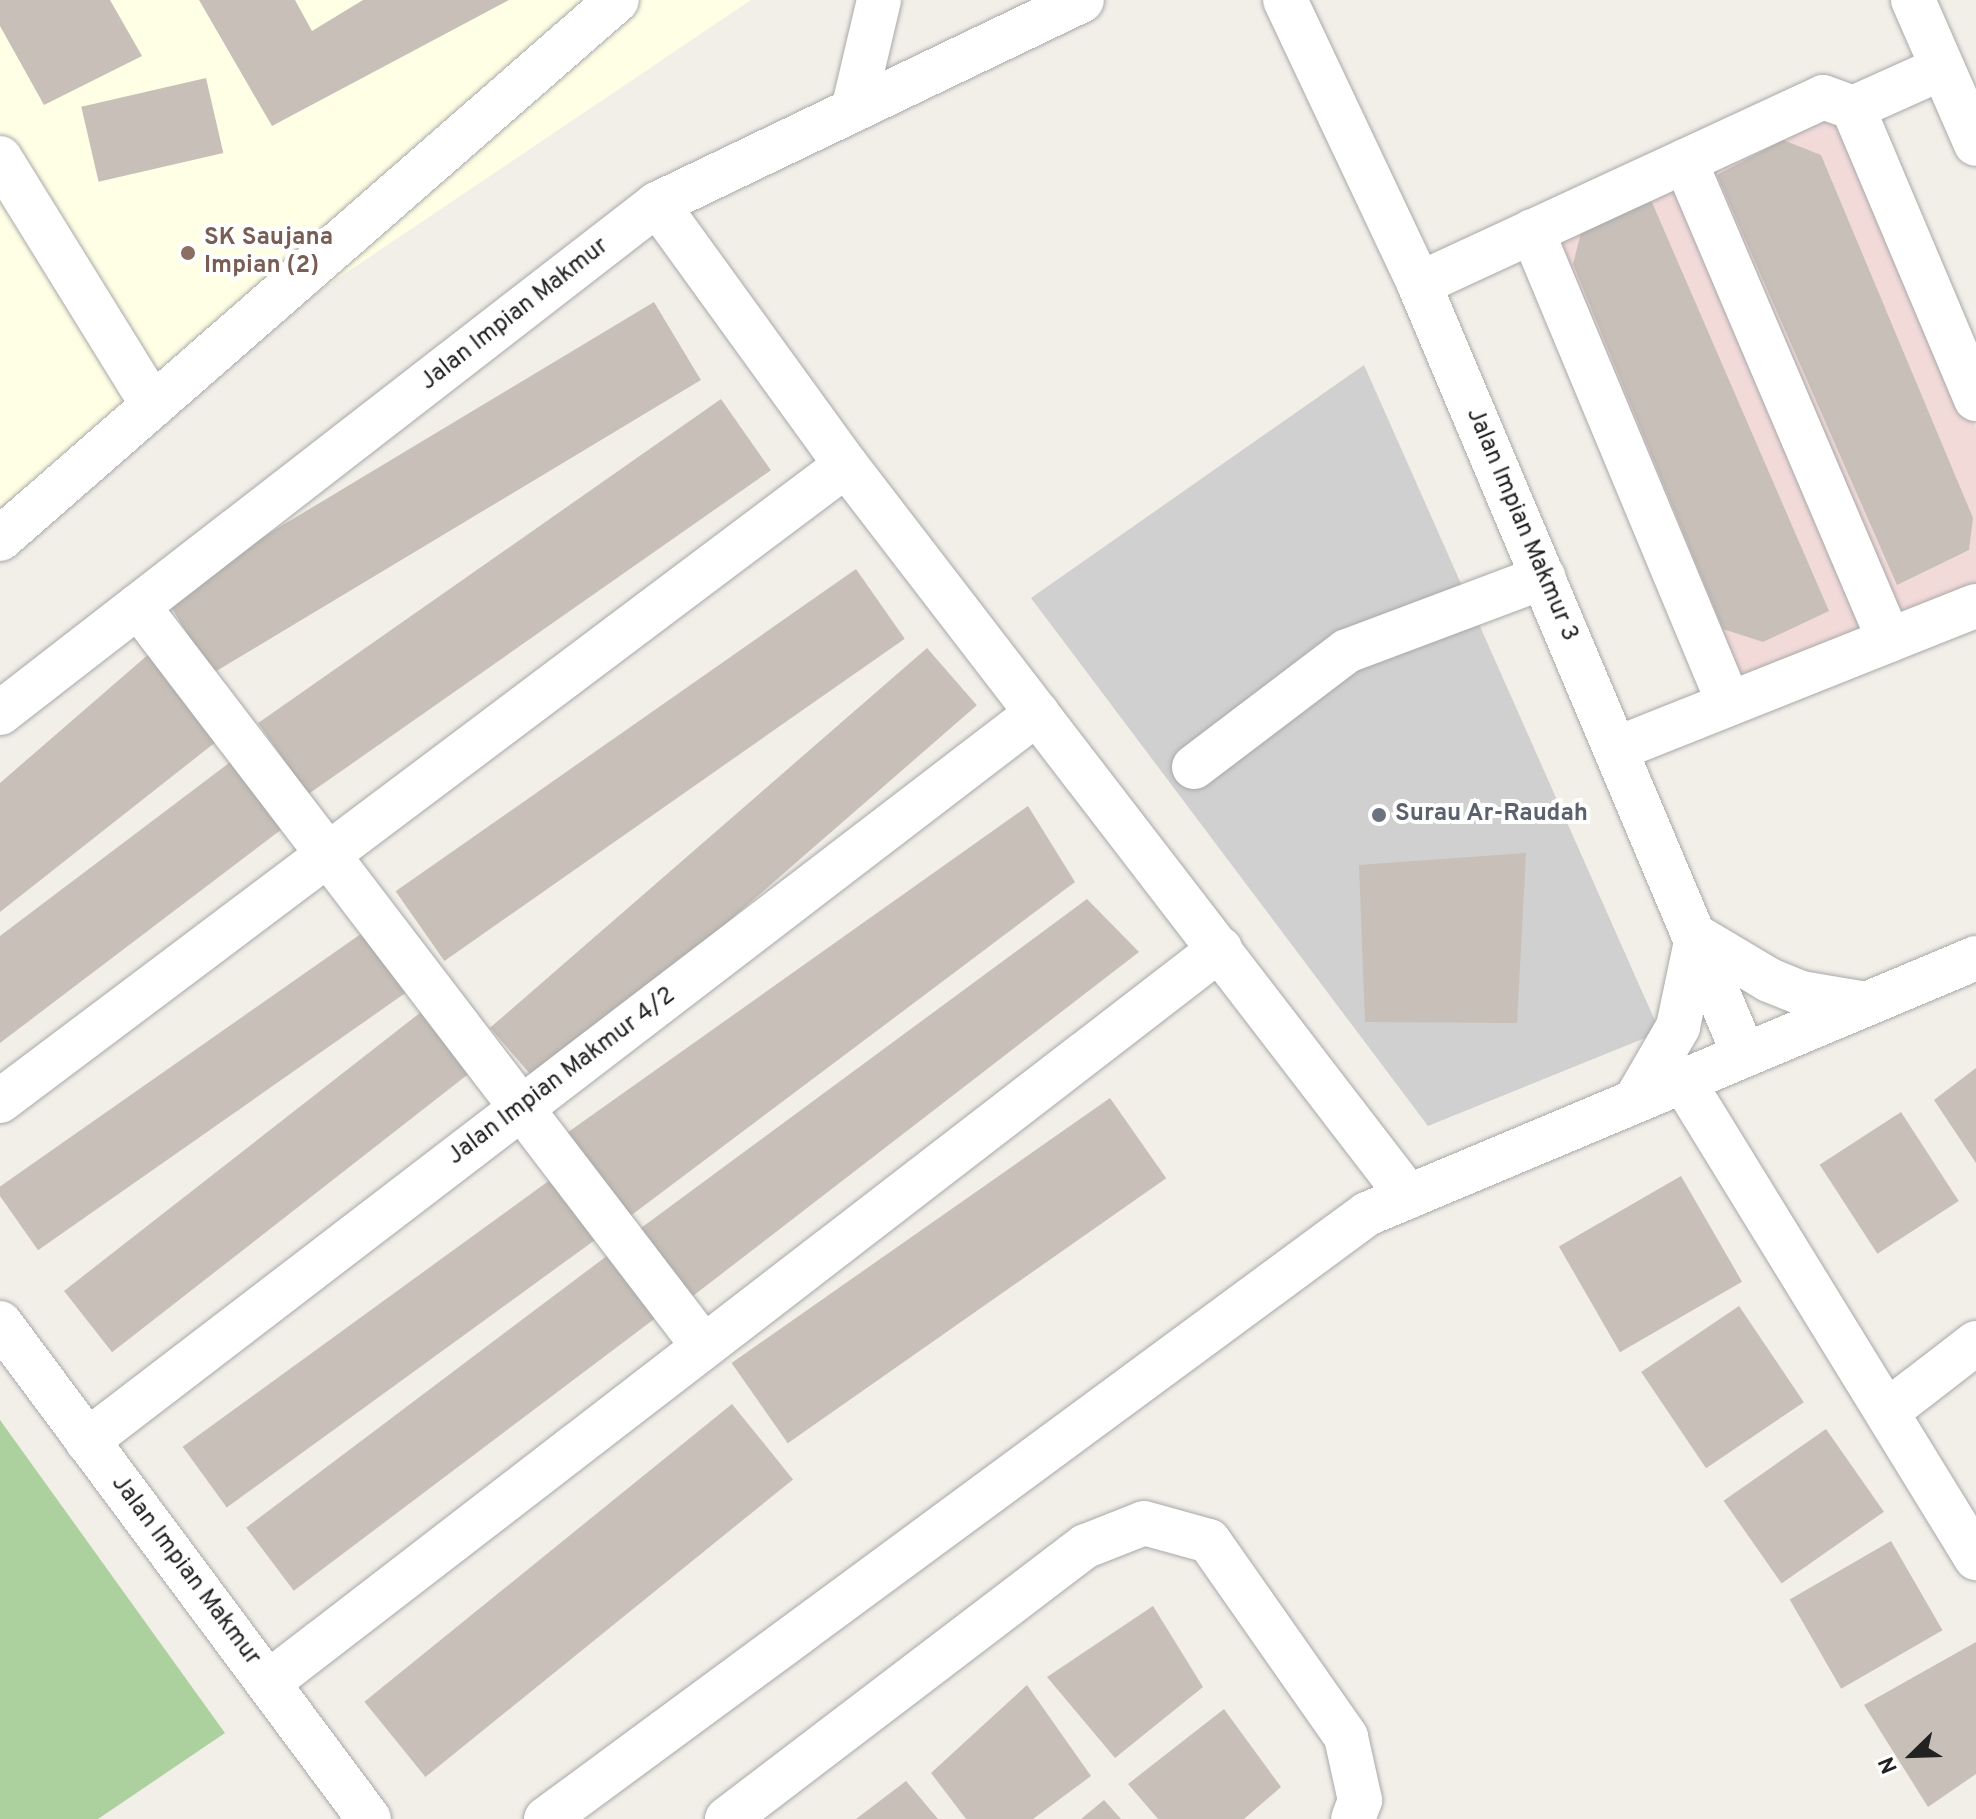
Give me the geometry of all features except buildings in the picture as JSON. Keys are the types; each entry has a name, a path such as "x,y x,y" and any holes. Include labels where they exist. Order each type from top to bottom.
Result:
{"street":[{"path":"0,539 617,0"},
{"path":"853,110 879,0"},
{"name":"Jalan Impian Makmur","path":"0,713 657,204 1082,0"},
{"name":"Jalan Impian Makmur 3","path":"1285,0 1419,284 1697,937 1744,1055"},
{"path":"1913,0 1976,144"},
{"path":"1419,284 1823,97 1853,108 1942,68"},
{"path":"1853,108 1976,399"},
{"path":"0,158 153,406"},
{"path":"1685,161 1889,640"},
{"path":"657,204 846,465 1409,1197"},
{"path":"1532,231 1729,704"},
{"path":"0,1101 846,465"},
{"path":"1194,767 1347,651 1544,577"},
{"path":"138,606 325,856 704,1347"},
{"path":"1616,749 1976,606"},
{"name":"Jalan Impian Makmur 4/2","path":"87,1441 1037,713"},
{"path":"1635,1101 1678,1027 1697,937 1779,984 1866,1004"},
{"path":"269,1682 1220,949"},
{"path":"546,1819 1367,1214 1976,958"},
{"path":"1683,1081 1889,1410 1976,1558"},
{"name":"Jalan Impian Makmur","path":"0,1323 369,1819"},
{"path":"1889,1410 1976,1343"},
{"path":"727,1819 1086,1546 1144,1523 1209,1541 1346,1737 1357,1809"}],"shaded area":[{"name":"SK Saujana Impian (2)","path":"0,0 751,0 0,506"},
{"path":"1818,113 1846,121 1976,428 1976,596 1736,686 1546,234"},
{"name":"Surau Ar-Raudah","path":"1364,365 1660,1032 1428,1126 1031,598"}],"green space":[{"path":"0,1420 225,1733 98,1819 0,1819"}],"place":[{"name":"SK Saujana Impian (2)","path":"188,253"},
{"name":"Surau Ar-Raudah","path":"1379,815"}]}
